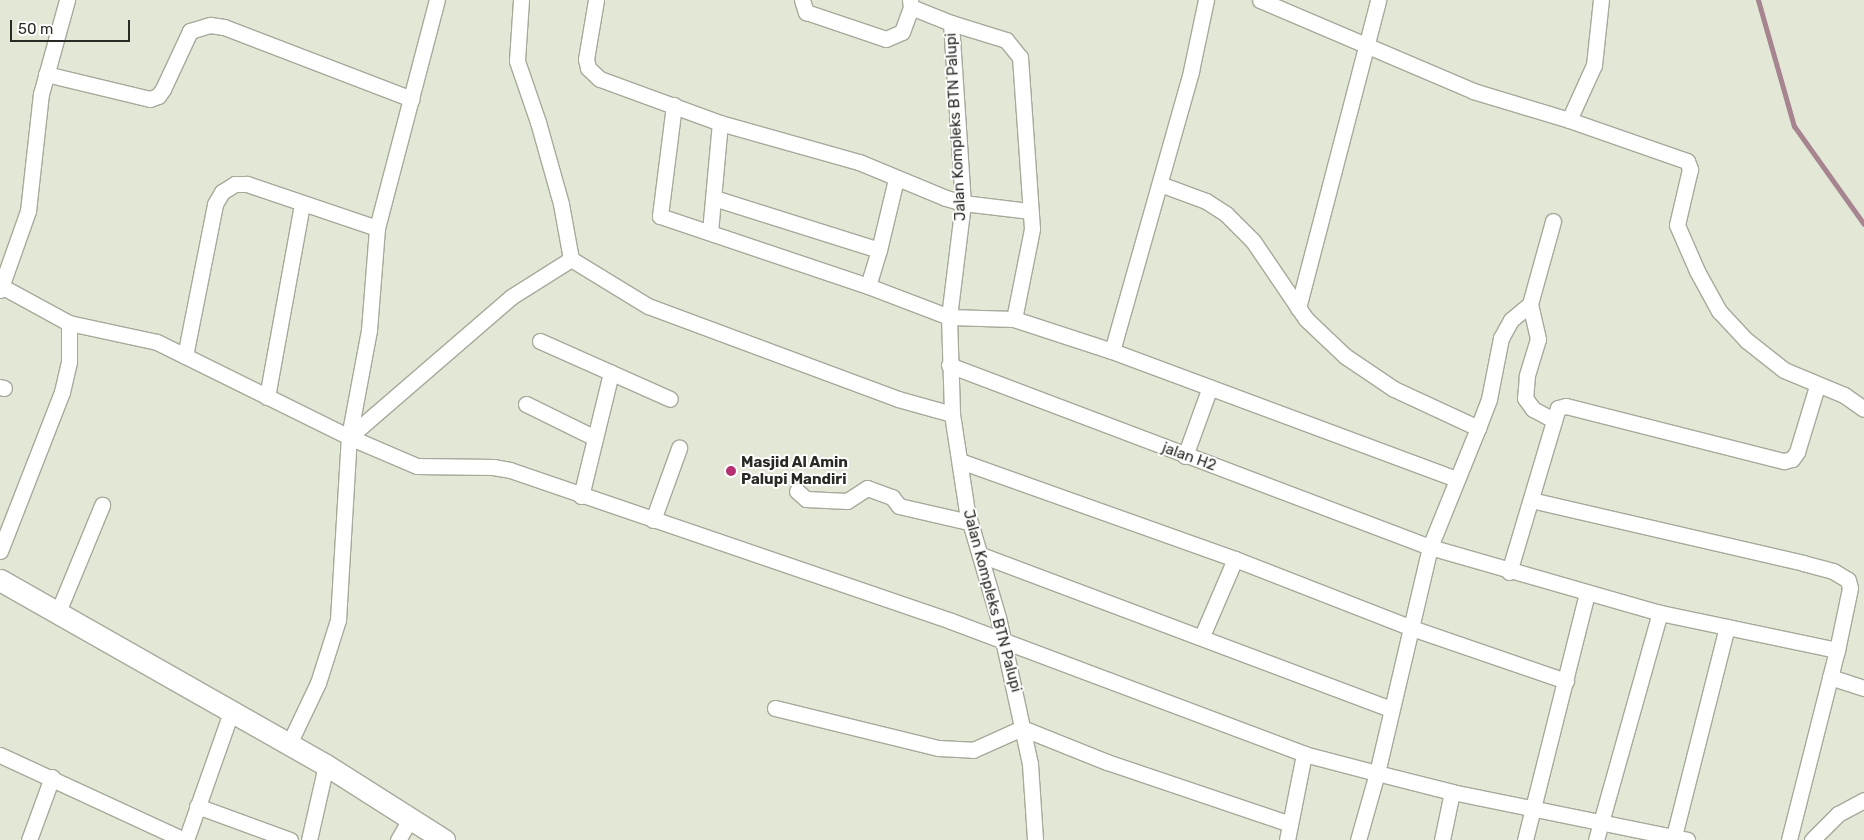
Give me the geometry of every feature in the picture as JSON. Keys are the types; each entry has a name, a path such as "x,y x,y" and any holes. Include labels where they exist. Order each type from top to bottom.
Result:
{"main road":[{"path":"0,580 326,765 444,840"}],"street":[{"path":"67,0 40,94 28,211 1,288 69,323 157,342 349,437 418,466 493,467 1004,640 1304,754 1452,792 1678,839 1727,627"},
{"path":"289,744 321,675 338,620 349,437 369,330 376,228 437,0"},
{"path":"521,0 516,61 538,122 561,204 571,259 648,306 898,399 952,414"},
{"path":"596,0 586,59 588,68 600,79 720,123 859,162 896,179 962,203 1029,211"},
{"path":"802,0 806,12 886,39 902,32 911,3"},
{"path":"1112,351 1160,184 1206,0"},
{"path":"1260,0 1473,91 1569,120 1690,164 1677,225 1714,303 1741,335 1768,359 1817,386 1844,395 1864,409"},
{"path":"1298,308 1378,0"},
{"path":"1569,120 1594,65 1601,0"},
{"name":"Jalan Kompleks BTN Palupi","path":"911,3 951,23 962,203 949,317 948,364 952,414 969,522 1004,640 1032,779 1035,840"},
{"path":"951,23 990,33 1006,40 1017,51 1022,70 1031,242 1014,319"},
{"path":"46,74 150,99 158,96 163,89 190,31 210,24 224,27 412,99"},
{"path":"674,105 660,216 868,286 949,317 1014,319 1112,351 1456,479"},
{"path":"710,232 720,123"},
{"path":"868,286 879,250 896,179"},
{"path":"185,356 215,204 222,192 235,184 247,184 376,228"},
{"path":"1160,184 1206,201 1226,214 1252,242 1298,308 1322,336 1374,378 1478,428"},
{"path":"714,198 879,250"},
{"path":"267,397 302,204"},
{"path":"1553,221 1530,304 1538,340 1527,376 1525,398 1533,409 1554,420"},
{"path":"349,437 511,297 571,259"},
{"path":"1358,840 1377,773 1409,628 1430,547 1487,405 1501,338 1511,320 1530,304"},
{"path":"0,551 62,392 69,362 69,323"},
{"path":"540,341 670,399"},
{"name":"jalan H2","path":"948,364 1185,456 1430,547 1509,572 1660,613 1836,650"},
{"path":"581,496 611,373"},
{"path":"1509,572 1554,420 1562,406 1784,461 1792,459 1797,452 1817,386"},
{"path":"1185,456 1210,388"},
{"path":"526,404 595,438"},
{"path":"653,520 679,448"},
{"path":"960,461 1235,560 1409,628 1566,681"},
{"path":"797,491 806,499 847,501 867,488 892,497 899,506 969,522"},
{"path":"1531,500 1803,563 1842,575 1850,588 1830,677 1789,840"},
{"path":"58,612 102,505"},
{"path":"980,555 1202,636 1391,709"},
{"path":"1202,636 1235,560"},
{"path":"1525,840 1587,594"},
{"path":"1596,840 1660,613"},
{"path":"1830,677 1864,688"},
{"path":"775,708 938,748 973,750 1022,728 1107,762 1290,824"},
{"path":"0,756 52,777 185,840 231,712"},
{"path":"1287,840 1304,754"},
{"path":"309,840 326,765"},
{"path":"29,840 52,777"},
{"path":"1442,840 1452,792"},
{"path":"1812,840 1838,814 1864,800"},
{"path":"197,806 290,840"},
{"path":"398,840 410,819"}],"waterway":[{"path":"1758,0 1794,126 1864,224"}],"place":[{"name":"Masjid Al Amin Palupi Mandiri","path":"731,471"}]}
